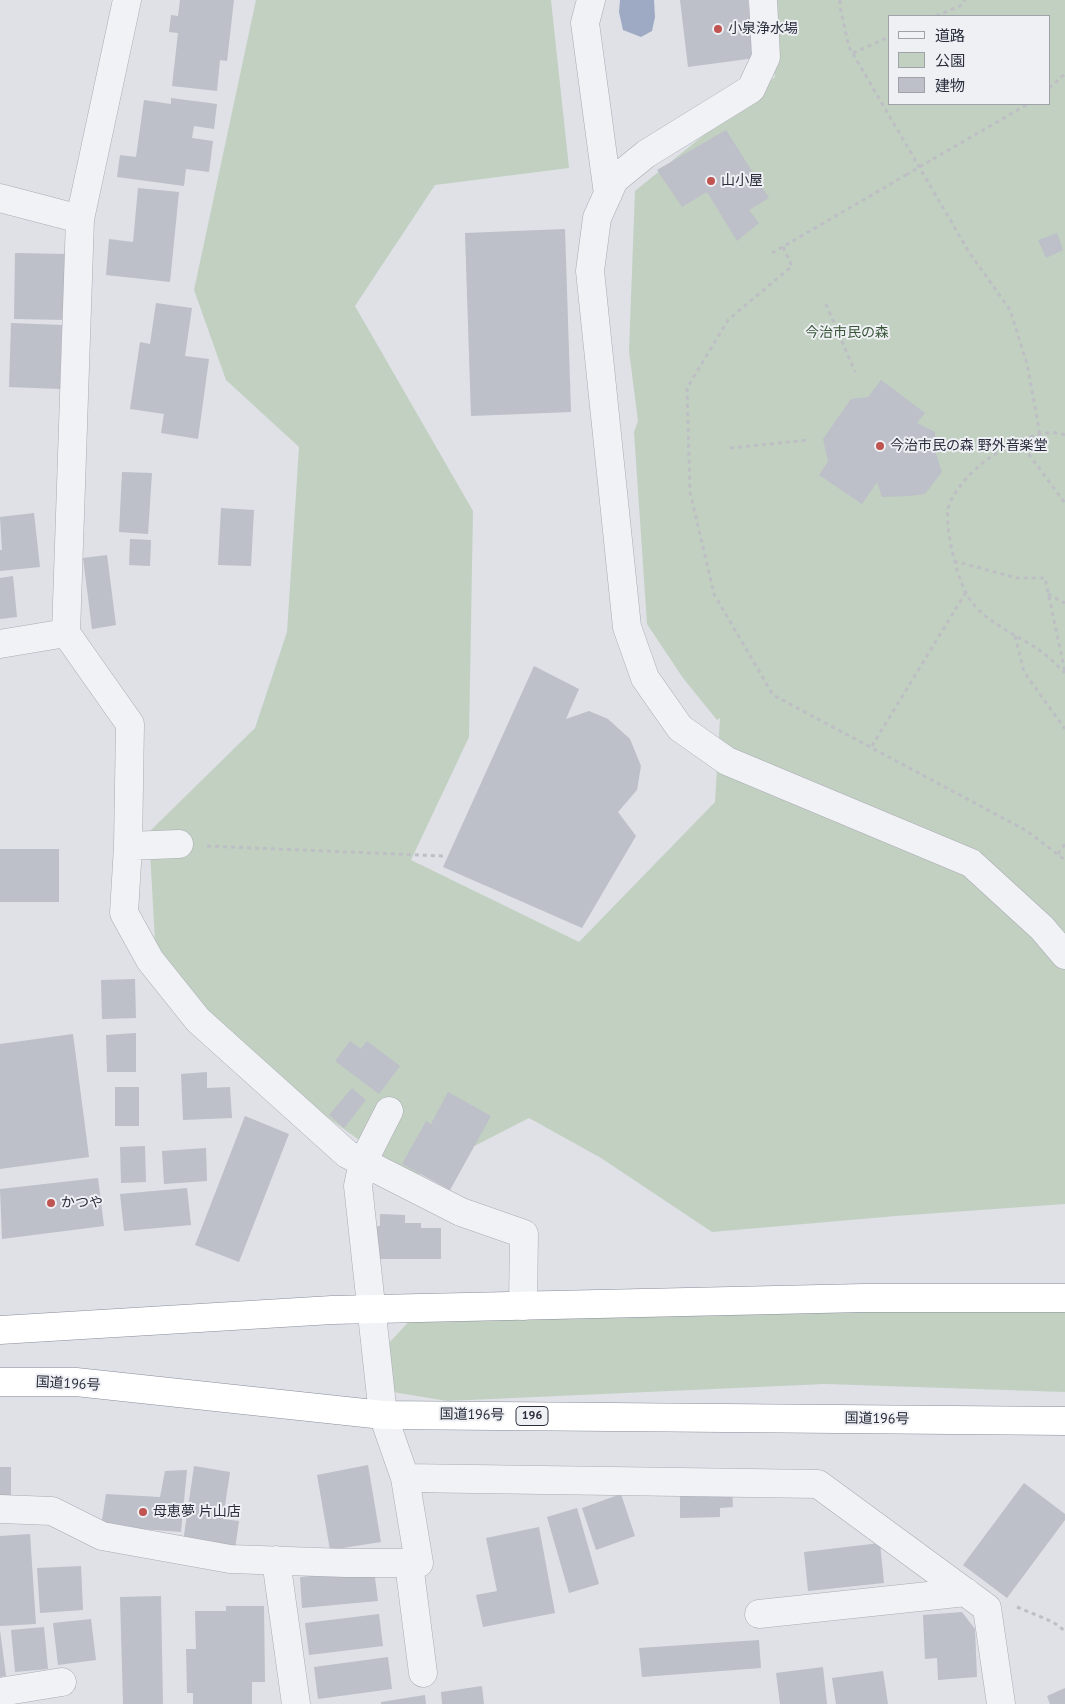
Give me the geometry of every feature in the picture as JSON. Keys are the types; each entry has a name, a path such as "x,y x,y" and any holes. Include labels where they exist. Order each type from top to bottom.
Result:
{"highway":[{"path":"0,1330 373,1309 864,1298 1065,1298"},
{"name":"国道196号","path":"0,1382 76,1382 383,1414 1065,1421"}],"street":[{"path":"127,0 80,219 66,633 130,724 128,846 124,913 150,960 198,1020 347,1154 461,1212 524,1234 523,1306"},
{"path":"591,0 585,23 608,194"},
{"path":"763,0 766,57 751,89 646,154 614,180 597,218 590,272 627,626 645,678 680,728 727,761 972,863 1042,928 1065,956"},
{"path":"0,198 80,219"},
{"path":"0,644 66,633"},
{"path":"128,846 179,844"},
{"path":"0,1509 52,1511 102,1536 230,1559 419,1563 405,1478 383,1414 373,1309 358,1186 363,1162 388,1111"},
{"path":"405,1478 818,1484 987,1608 1001,1704"},
{"path":"276,1560 296,1704"},
{"path":"409,1564 423,1673"},
{"path":"759,1614 975,1599"},
{"path":"0,1692 62,1682"}],"path":[{"path":"840,0 849,47 969,252 1010,310 1028,364 1040,435"},
{"path":"938,15 962,4 965,0"},
{"path":"853,53 888,37"},
{"path":"1050,87 1065,74"},
{"path":"772,253 1026,105"},
{"path":"783,247 792,266 728,320 687,388 690,492 714,594 773,694 1028,831 1065,860"},
{"path":"826,304 855,372"},
{"path":"1065,435 1059,432 1019,441 985,461 959,487 948,509 954,561 970,601 994,623 1041,651 1065,673"},
{"path":"730,448 808,440"},
{"path":"1019,441 1065,503"},
{"path":"954,561 1017,578 1045,578 1065,673"},
{"path":"872,746 966,592"},
{"path":"1047,594 1065,603"},
{"path":"1015,635 1024,672 1065,729"},
{"path":"179,844 443,856"},
{"path":"1058,854 1065,844"},
{"path":"975,1599 1021,1607 1065,1631"}],"green space":[{"name":"今治市民の森","path":"256,0 551,0 569,168 435,185 355,306 473,511 469,737 411,860 579,942 715,802 720,718 717,720 683,678 647,624 634,432 638,421 629,351 635,191 775,77 764,0 1065,0 1065,1204 712,1232 601,1158 529,1118 412,1178 327,1117 203,1019 156,961 149,832 255,728 287,632 299,447 226,380 194,290"},
{"path":"1065,1309 1065,1392 825,1384 447,1401 381,1390 378,1355 413,1317"}],"water":[{"path":"620,0 654,0 655,17 652,31 641,37 623,30 619,12"}],"building":[{"path":"180,0 234,0 227,61 220,60 217,91 172,86 178,33 169,32 171,15 178,16"},
{"name":"小泉浄水場","path":"680,0 748,0 755,58 688,67"},
{"path":"171,98 217,104 214,129 194,126 192,138 213,141 209,172 186,169 184,186 117,177 120,155 136,157 144,100 171,104"},
{"name":"山小屋","path":"726,130 769,198 749,210 759,223 737,241 707,192 682,207 657,170"},
{"path":"138,188 179,192 170,282 106,275 109,239 133,242"},
{"path":"565,229 571,412 471,416 465,233"},
{"path":"1057,233 1063,250 1046,258 1038,240"},
{"path":"15,253 67,254 66,320 14,319"},
{"path":"156,303 192,308 185,356 209,359 198,439 161,433 164,414 130,409 140,342 150,344"},
{"path":"11,323 62,325 60,389 9,387"},
{"name":"今治市民の森 野外音楽堂","path":"881,380 925,413 917,423 935,432 936,454 942,472 925,494 882,497 877,482 862,504 819,475 828,462 823,439 851,399 868,397"},
{"path":"122,472 152,473 148,534 119,532"},
{"path":"221,508 254,510 251,566 218,565"},
{"path":"34,513 40,567 0,571 0,550 2,550 0,517"},
{"path":"130,539 151,540 150,566 129,565"},
{"path":"107,555 116,625 92,629 83,558"},
{"path":"13,576 17,617 0,619 0,578"},
{"path":"534,666 579,689 566,719 589,711 608,719 630,739 641,766 637,790 618,812 636,836 582,928 443,867"},
{"path":"0,849 59,849 59,902 0,902"},
{"path":"135,979 136,1018 102,1019 101,980"},
{"path":"136,1033 136,1072 107,1072 106,1035"},
{"path":"73,1034 89,1157 0,1169 0,1044"},
{"path":"350,1041 361,1049 367,1041 400,1066 379,1094 335,1061"},
{"path":"207,1072 207,1088 230,1087 232,1118 183,1120 181,1074"},
{"path":"115,1087 139,1087 139,1126 115,1126"},
{"path":"352,1088 366,1100 344,1128 329,1115"},
{"path":"448,1092 491,1116 450,1190 402,1164 426,1121 431,1124"},
{"path":"245,1116 289,1134 239,1262 195,1245"},
{"path":"145,1146 146,1182 121,1183 120,1147"},
{"path":"206,1148 207,1181 164,1184 162,1151"},
{"name":"かつや","path":"98,1178 104,1226 2,1239 0,1189"},
{"path":"187,1188 191,1225 124,1231 120,1194"},
{"path":"380,1214 405,1215 405,1223 421,1223 421,1228 441,1228 441,1259 372,1259 372,1227 380,1226"},
{"path":"368,1465 381,1542 330,1550 317,1475"},
{"path":"194,1466 230,1472 223,1519 239,1521 235,1549 183,1542"},
{"path":"0,1467 11,1467 11,1497 0,1497"},
{"name":"母恵夢 片山店","path":"187,1470 181,1532 101,1526 106,1494 160,1497 165,1471"},
{"path":"1024,1483 1065,1514 1065,1520 1007,1598 963,1565"},
{"path":"732,1487 733,1507 720,1508 720,1517 680,1518 680,1488"},
{"path":"621,1494 635,1536 596,1550 582,1508"},
{"path":"577,1508 599,1584 569,1593 547,1517"},
{"path":"539,1527 555,1613 483,1627 476,1595 497,1591 486,1538"},
{"path":"30,1534 36,1624 0,1626 0,1536"},
{"path":"880,1543 884,1583 808,1591 804,1552"},
{"path":"81,1566 83,1610 40,1613 37,1568"},
{"path":"374,1570 378,1601 302,1608 300,1577"},
{"path":"161,1596 163,1704 123,1704 120,1597"},
{"path":"226,1606 264,1606 265,1682 252,1682 252,1704 193,1704 193,1693 187,1693 186,1649 196,1649 195,1611 226,1611"},
{"path":"962,1612 975,1629 977,1677 938,1680 937,1658 925,1659 923,1615"},
{"path":"379,1614 383,1646 309,1655 305,1623"},
{"path":"91,1619 96,1660 58,1665 53,1623"},
{"path":"44,1627 48,1669 15,1672 11,1630"},
{"path":"0,1630 6,1676 0,1677"},
{"path":"759,1640 761,1668 642,1677 639,1648"},
{"path":"388,1657 392,1689 318,1699 314,1667"},
{"path":"823,1667 827,1704 780,1704 776,1673"},
{"path":"883,1671 888,1704 836,1704 832,1678"},
{"path":"482,1686 484,1704 442,1704 441,1692"},
{"path":"1065,1688 1065,1704 1050,1704 1047,1696"},
{"path":"425,1695 426,1704 381,1704 381,1702"}],"place":[{"name":"小泉浄水場","path":"718,29"},
{"name":"山小屋","path":"711,181"},
{"name":"今治市民の森 野外音楽堂","path":"880,446"},
{"name":"かつや","path":"51,1203"},
{"name":"母恵夢 片山店","path":"143,1512"}]}
